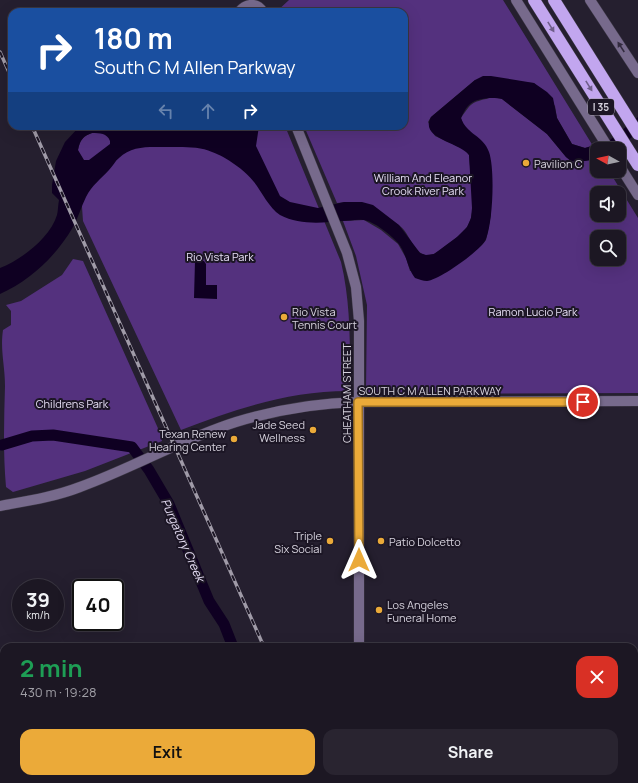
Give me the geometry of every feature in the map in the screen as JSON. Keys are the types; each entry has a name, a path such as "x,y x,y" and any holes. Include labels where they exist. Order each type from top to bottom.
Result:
{"highway":[{"name":"I 35","path":"534,0 637,162"},
{"name":"I 35","path":"554,0 638,134"}],"street":[{"path":"516,0 605,142"},
{"path":"590,0 638,73"},
{"path":"251,2 259,8"},
{"name":"CHEATHAM STREET","path":"298,130 347,253 356,287 358,303 359,643"},
{"path":"626,177 638,195"},
{"name":"SOUTH C M ALLEN PARKWAY","path":"0,506 40,499 66,491 126,469 217,429 257,416 323,403 638,401"}],"green space":[{"name":"William And Eleanor Crook River Park","path":"289,0 503,0 591,142 590,147 585,148 572,144 557,118 555,106 534,83 475,80 431,117 428,122 435,136 464,149 469,155 473,202 472,212 467,227 456,238 431,255 425,255 419,252 402,228 371,207 352,202 337,203 306,130 408,130 408,8 280,8"},
{"name":"Ramon Lucio Park","path":"493,97 502,99 547,134 571,161 578,162 590,160 590,178 613,178 618,186 590,186 590,222 626,222 626,199 638,218 638,393 369,394 366,390 367,305 356,256 343,221 364,220 381,230 398,244 406,258 410,271 451,268 482,245 486,240 491,215 491,197 470,131 464,127 461,118 471,105"},
{"name":"Rio Vista Park","path":"150,130 287,130 341,262 347,293 350,340 350,388 348,391 305,394 283,398 242,408 181,430 83,221 78,150 82,139 92,133"},
{"name":"Childrens Park","path":"73,259 83,261 161,435 162,441 85,471 13,492 6,487 4,462 5,386 2,338 3,330 11,325 11,311 6,305 21,301 62,275"}],"shaded area":[{"path":"483,76 534,83 553,98 557,118 572,144 585,148 590,146 590,160 578,162 571,161 547,134 502,99 484,99 471,103 461,118 467,128 486,146 491,160 493,182 492,208 488,231 483,244 469,257 441,276 427,281 415,278 398,243 387,232 372,223 363,220 302,222 287,218 280,215 272,208 246,173 235,164 217,154 207,150 190,147 148,147 135,149 124,154 118,159 91,189 73,227 51,257 22,282 0,294 0,268 17,260 34,247 48,232 53,224 57,215 59,200 52,193 56,161 65,142 76,130 258,130 256,146 280,196 290,202 318,208 344,202 362,202 373,205 399,225 420,253 426,255 434,254 457,237 467,227 471,218 472,208 469,155 435,135 430,130 429,124 431,117 475,80","holes":["92,133 107,136 110,144 89,160 84,160 78,150 82,139"]},
{"path":"638,117 638,133 625,142 604,142 610,140"},
{"path":"195,261 204,261 206,264 206,285 217,285 217,299 194,298"}],"waterway":[{"name":"Purgatory Creek","path":"2,445 32,436 53,435 132,447 149,470 169,504 209,601 224,624 231,643"}],"railway":[{"path":"0,52 8,70"},
{"path":"34,130 262,643"}],"place":[{"name":"Pavilion C","path":"526,163"},
{"name":"Rio Vista Tennis Court","path":"284,317"},
{"name":"Jade Seed Wellness","path":"313,430"},
{"name":"Texan Renew Hearing Center","path":"234,439"},
{"name":"Triple Six Social","path":"330,541"},
{"name":"Patio Dolcetto","path":"381,541"},
{"name":"Los Angeles Funeral Home","path":"379,610"}],"route":[{"path":"359,560 358,402 583,402"}]}
